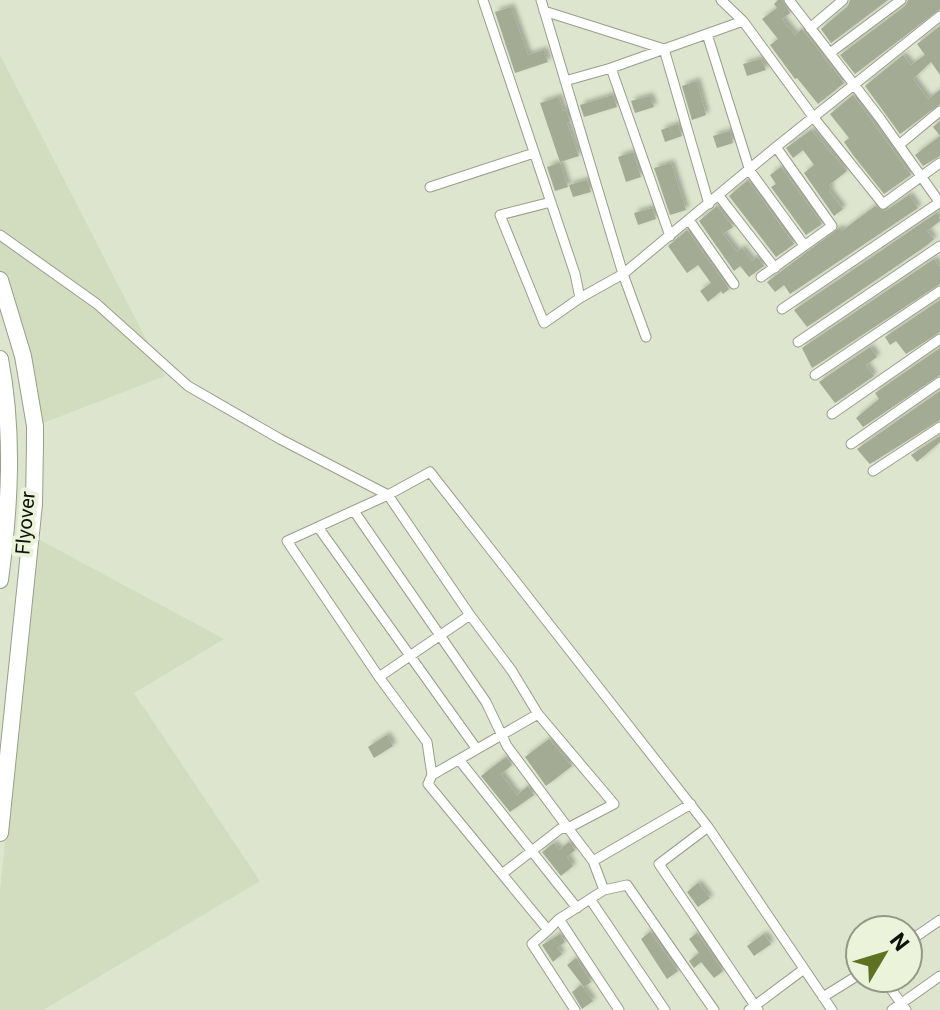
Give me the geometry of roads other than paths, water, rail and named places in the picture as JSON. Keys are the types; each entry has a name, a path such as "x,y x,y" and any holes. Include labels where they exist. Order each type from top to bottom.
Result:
{"highway":[{"path":"0,280 23,356 35,426 34,504 0,833"},
{"name":"Flyover","path":"0,299 23,375 30,456 26,524 0,750"},
{"name":"Flyover","path":"0,359 10,456 8,522 0,580"}],"street":[{"path":"483,0 580,298"},
{"path":"721,0 743,21 814,118 883,204 940,163"},
{"path":"782,309 940,203 789,0"},
{"path":"810,28 843,0"},
{"path":"830,53 901,0"},
{"path":"542,5 664,49"},
{"path":"542,5 623,274 646,337"},
{"path":"551,202 500,215 544,323 623,274 940,16"},
{"path":"565,81 743,21"},
{"path":"707,34 750,171 804,245"},
{"path":"664,49 709,204"},
{"path":"611,68 670,236"},
{"path":"899,145 940,111"},
{"path":"761,277 832,226 776,147"},
{"path":"430,187 534,153"},
{"path":"719,196 775,268"},
{"path":"689,220 734,284"},
{"path":"0,235 97,304 188,386 293,447 388,495 512,671 538,714 614,804 568,828 560,829 502,874"},
{"path":"798,342 940,246"},
{"path":"815,375 940,291"},
{"path":"832,414 940,339"},
{"path":"851,444 940,382"},
{"path":"873,471 940,427"},
{"path":"548,930 428,784 432,775 427,742 287,541 388,495 430,472 691,804 832,1010"},
{"path":"354,511 486,702 507,746 593,861 604,890"},
{"path":"318,527 476,748"},
{"path":"379,677 470,615"},
{"path":"432,775 538,714"},
{"path":"460,761 577,908"},
{"path":"593,861 691,804"},
{"path":"708,827 659,864 754,1009 804,969"},
{"path":"575,1010 532,944 559,919 604,890 627,885 714,1010"},
{"path":"590,899 665,1010"},
{"path":"559,919 619,1010"},
{"path":"892,1010 904,1006 940,976"},
{"path":"823,997 844,984"}]}
